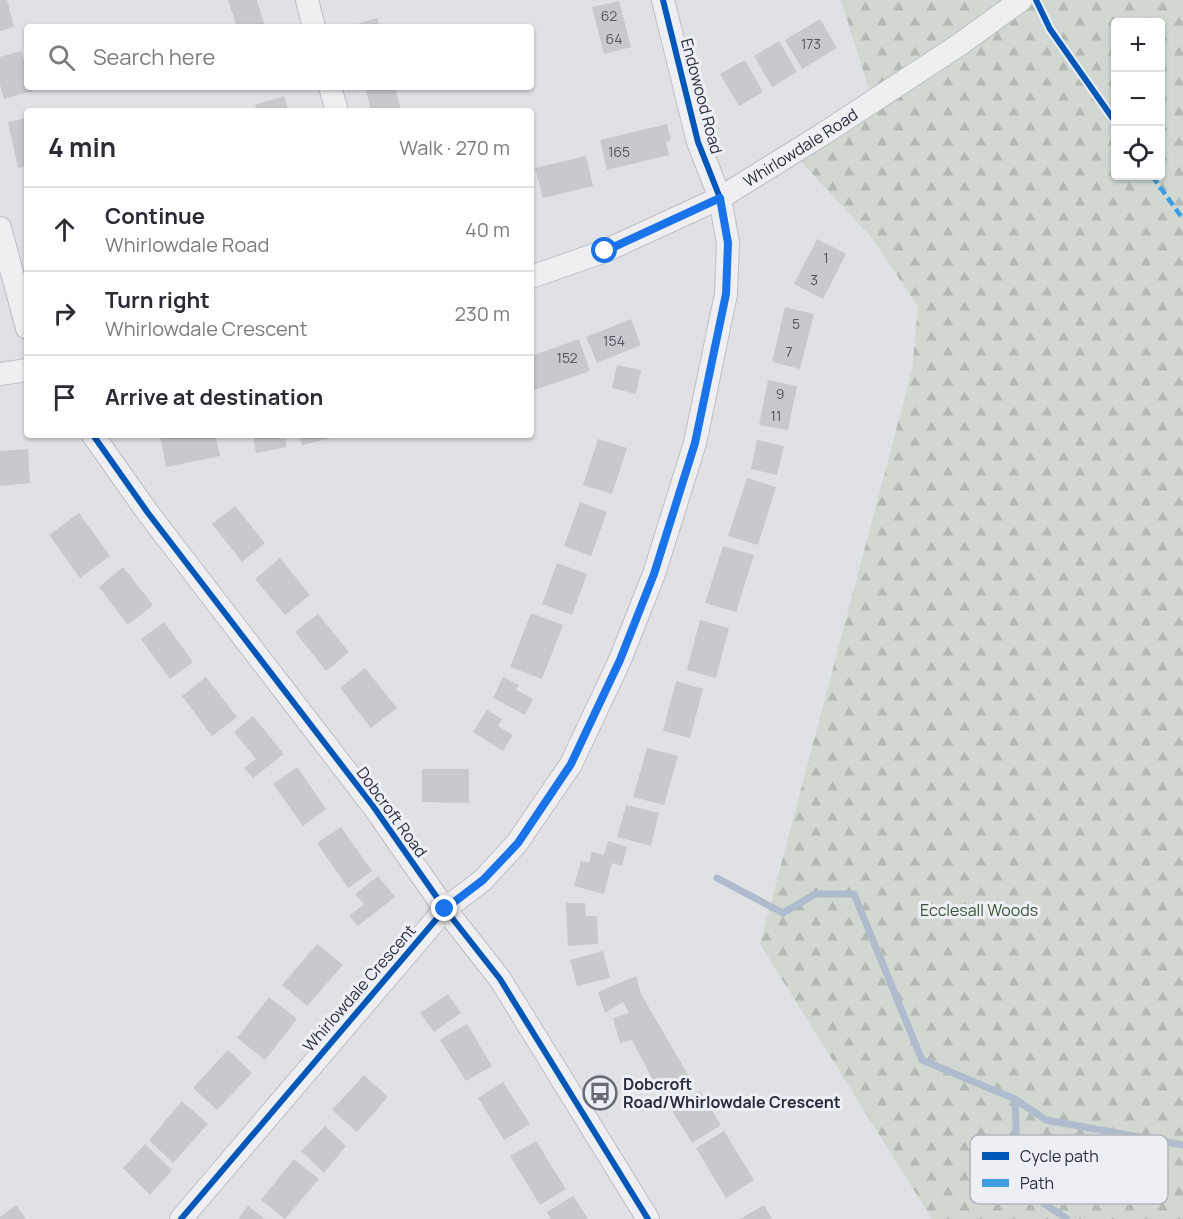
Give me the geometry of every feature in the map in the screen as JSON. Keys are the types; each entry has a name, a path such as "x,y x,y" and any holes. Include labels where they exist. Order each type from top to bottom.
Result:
{"street":[{"path":"307,0 313,24"},
{"name":"Endowood Road","path":"663,0 698,142 720,198"},
{"name":"Whirlowdale Road","path":"534,276 605,251 720,198 959,45 1021,0"},
{"path":"331,90 336,108"},
{"name":"Whirlowdale Crescent","path":"181,1219 445,909 483,880 518,843 571,764 620,660 654,574 695,443 726,294 728,243 720,198"},
{"path":"0,228 24,317"},
{"path":"0,374 24,370"},
{"name":"Dobcroft Road","path":"95,438 148,513 373,806 445,909 500,979 648,1219"}],"green space":[{"name":"Ecclesall Woods","path":"841,0 1183,0 1183,1219 932,1219 760,944 912,370 918,307 872,238 791,151 871,96"}],"building":[{"path":"0,0 7,0 14,27 0,31"},
{"path":"228,0 257,0 264,24 236,24"},
{"path":"619,1 631,47 604,54 592,7"},
{"path":"377,18 379,24 358,24"},
{"path":"820,19 837,48 802,69 785,40"},
{"path":"779,41 797,72 772,87 754,56"},
{"path":"21,51 24,60 24,90 33,91 4,99 0,85 0,57"},
{"path":"745,60 763,92 739,106 720,74"},
{"path":"366,90 396,90 400,108 370,108"},
{"path":"284,96 288,108 256,108 255,105"},
{"path":"24,119 24,167 18,168 8,122"},
{"path":"667,124 671,140 666,142 669,155 607,170 600,140"},
{"path":"586,156 593,186 543,198 535,168"},
{"path":"817,239 846,254 823,299 794,284"},
{"path":"785,307 814,314 800,369 772,362"},
{"path":"631,319 641,345 597,363 586,337"},
{"path":"579,339 590,371 534,390 534,355"},
{"path":"617,365 641,370 636,394 612,388"},
{"path":"768,380 797,386 788,430 759,425"},
{"path":"160,438 216,438 220,456 166,467"},
{"path":"254,438 285,438 287,447 256,453"},
{"path":"300,438 332,438 302,445"},
{"path":"598,439 627,448 612,494 583,485"},
{"path":"757,440 784,446 777,475 751,469"},
{"path":"28,449 30,483 0,486 0,451"},
{"path":"747,478 776,487 758,545 728,536"},
{"path":"580,502 607,512 591,556 564,546"},
{"path":"235,506 265,543 242,562 212,524"},
{"path":"79,513 110,556 80,578 49,535"},
{"path":"723,546 754,555 736,612 705,603"},
{"path":"280,558 310,595 285,615 255,579"},
{"path":"557,563 587,574 572,615 542,604"},
{"path":"123,567 153,605 128,625 99,587"},
{"path":"531,613 563,625 542,679 510,667"},
{"path":"318,614 349,652 326,671 295,632"},
{"path":"700,620 729,628 716,678 687,670"},
{"path":"164,622 193,662 170,679 141,639"},
{"path":"365,668 397,708 371,728 340,688"},
{"path":"206,677 237,717 212,736 182,696"},
{"path":"503,677 519,685 516,690 533,699 525,715 493,698"},
{"path":"676,681 703,689 690,738 663,731"},
{"path":"487,710 502,719 498,726 513,735 503,751 473,732"},
{"path":"253,716 284,754 253,778 244,768 256,759 234,732"},
{"path":"647,748 678,756 664,805 633,797"},
{"path":"297,767 326,809 303,826 273,784"},
{"path":"422,769 469,769 469,803 422,802"},
{"path":"626,805 659,813 651,846 617,837"},
{"path":"341,827 372,871 348,888 317,843"},
{"path":"608,841 627,847 622,866 612,863 604,894 574,886 581,861 589,863 592,852 604,855"},
{"path":"378,876 395,897 358,926 349,916 364,904 355,894"},
{"path":"566,903 585,903 586,916 597,916 598,944 568,946"},
{"path":"317,944 343,965 307,1006 282,985"},
{"path":"603,951 610,978 577,986 570,960"},
{"path":"636,976 641,994 690,1078 661,1096 632,1040 620,1043 613,1018 629,1013 623,1002 605,1013 598,992"},
{"path":"448,994 461,1013 434,1032 420,1013"},
{"path":"269,997 297,1019 265,1060 237,1038"},
{"path":"467,1024 492,1066 466,1081 440,1040"},
{"path":"228,1050 252,1073 217,1110 193,1088"},
{"path":"364,1075 388,1097 357,1132 332,1110"},
{"path":"503,1082 530,1124 504,1140 478,1098"},
{"path":"700,1091 721,1125 692,1143 671,1109"},
{"path":"182,1101 208,1124 173,1163 149,1140"},
{"path":"325,1126 346,1146 324,1173 301,1151"},
{"path":"724,1131 754,1180 726,1198 696,1148"},
{"path":"536,1141 566,1189 540,1205 510,1156"},
{"path":"145,1144 172,1170 150,1195 123,1168"},
{"path":"294,1159 319,1179 285,1219 261,1200"},
{"path":"573,1196 588,1219 551,1219 547,1212"},
{"path":"16,1205 26,1219 0,1219 0,1217"},
{"path":"764,1205 772,1219 740,1219"},
{"path":"248,1206 265,1219 238,1219"}],"waterway":[{"path":"717,878 783,913 815,894 854,894 922,1060 1015,1099 1016,1135"},
{"path":"1015,1099 1046,1120 1128,1135"},
{"path":"1168,1142 1183,1145"},
{"path":"1045,1204 1067,1219"}],"marked path":[{"path":"1155,180 1183,219"}],"cycle path":[{"path":"181,1219 445,909 483,880 517,843 571,764 620,660 654,574 695,443 726,294 728,243 720,198 698,142 663,0"},
{"path":"1036,0 1050,29 1111,116"},
{"path":"95,438 148,513 373,806 445,909 500,979 648,1219"}],"place":[{"name":"Dobcroft Road/Whirlowdale Crescent","path":"600,1093"}],"route":[{"path":"445,909 483,880 518,843 571,764 620,660 654,574 695,443 726,294 728,243 720,198 605,251"}]}
